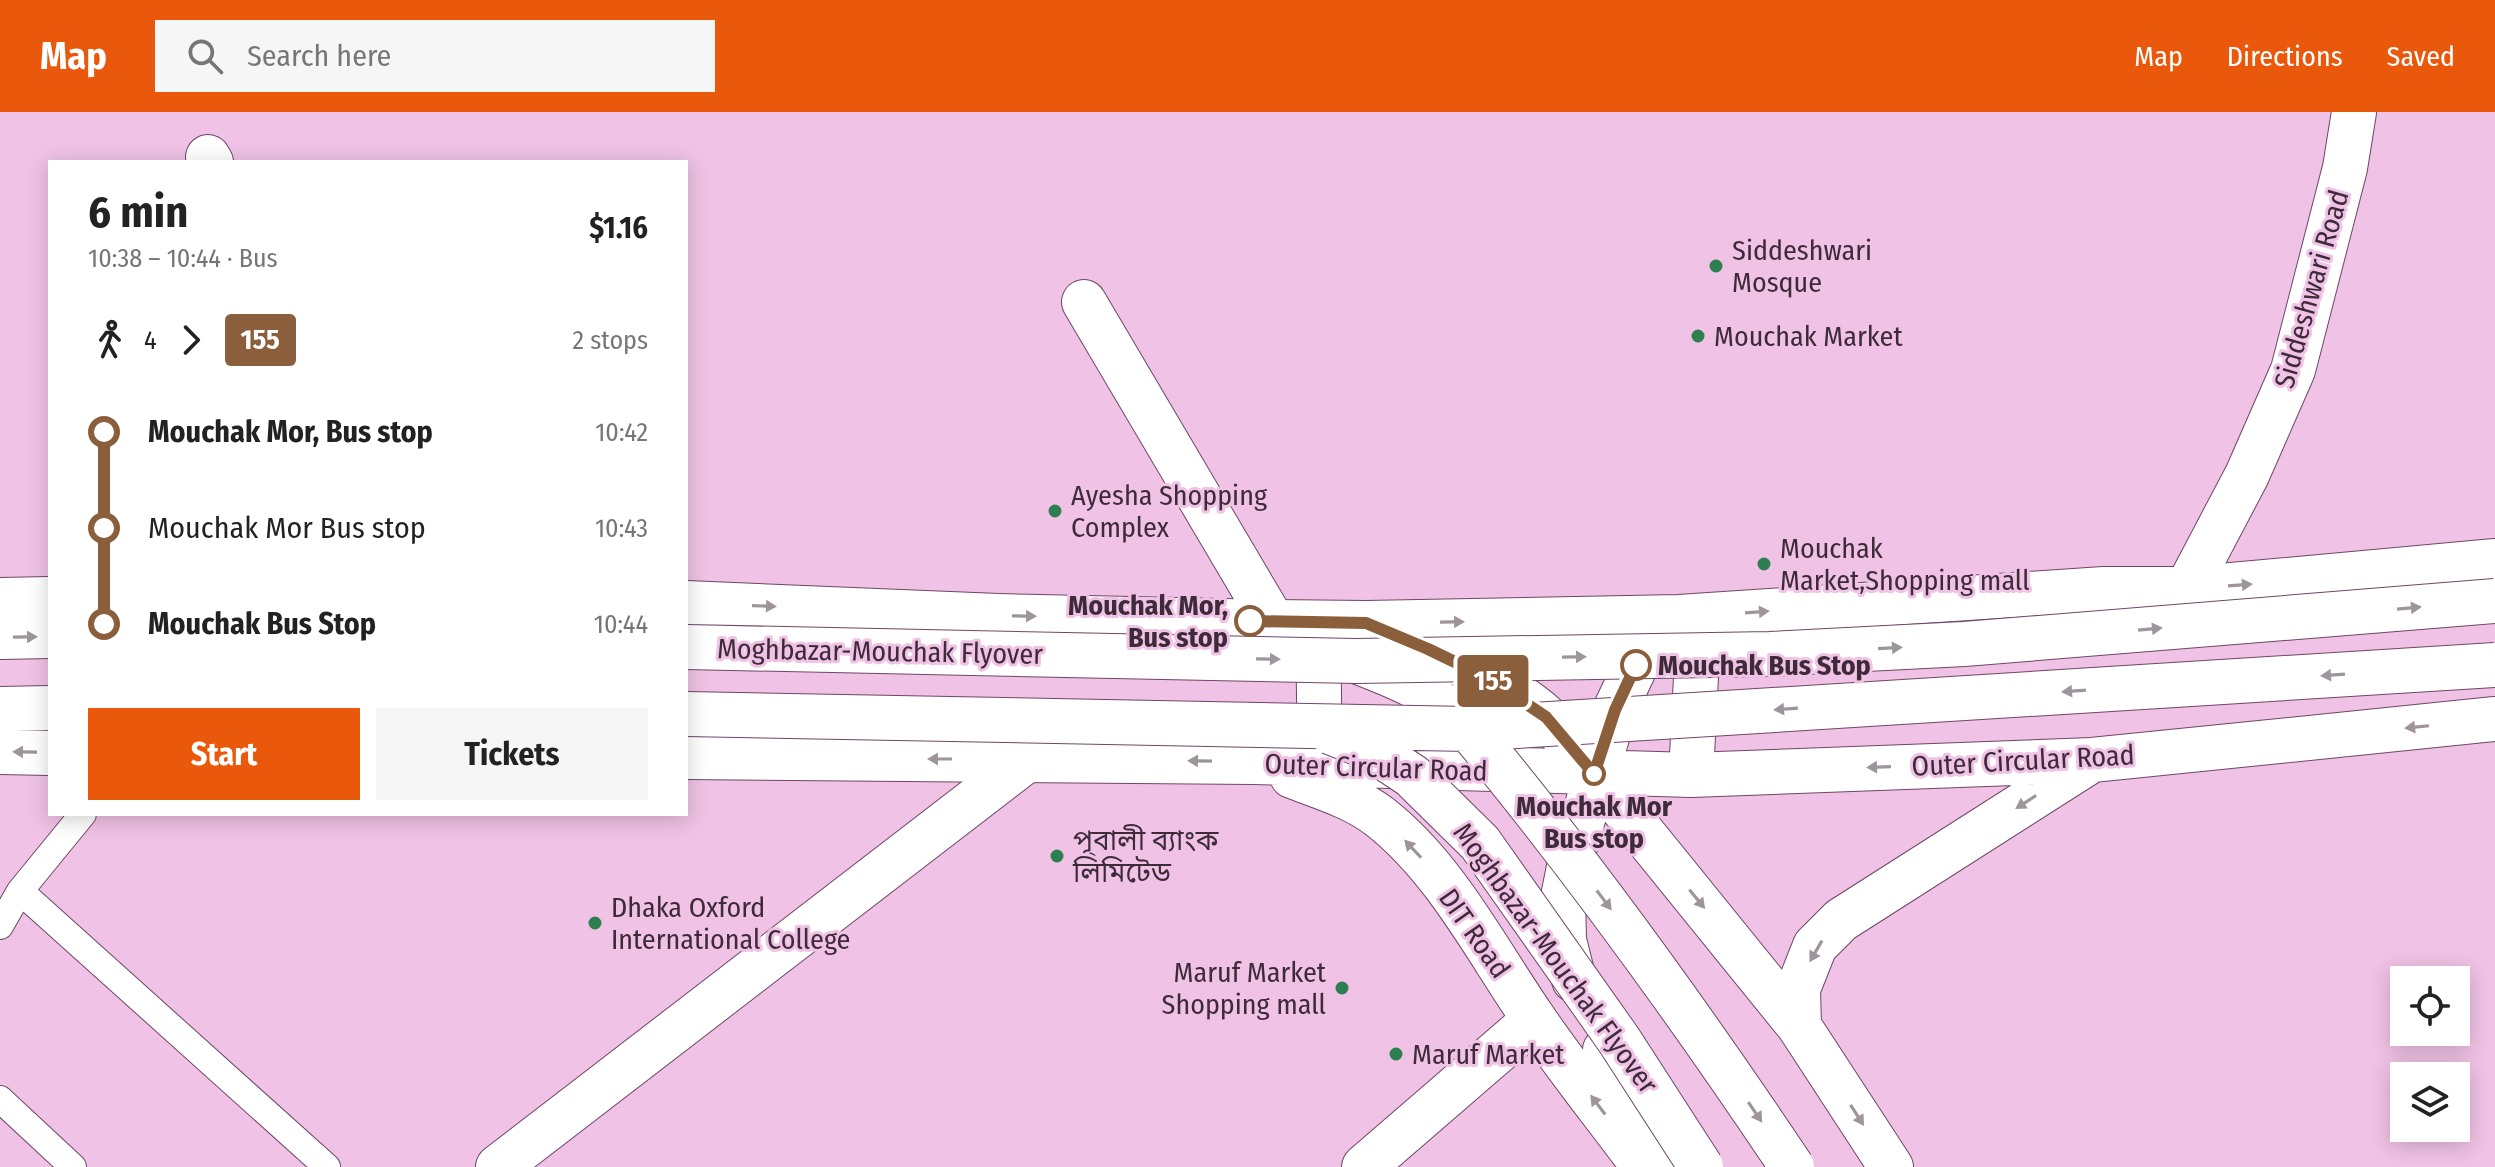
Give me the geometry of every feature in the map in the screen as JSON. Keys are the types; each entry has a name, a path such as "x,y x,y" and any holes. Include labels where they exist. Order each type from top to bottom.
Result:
{"main road":[{"name":"Siddeshwari Road","path":"2187,589 2247,475 2293,370 2345,168 2354,112"},
{"path":"1084,302 1273,622"},
{"path":"1361,642 1689,616 2104,589 2187,589 2495,561"},
{"path":"0,600 48,599"},
{"path":"1361,642 1770,654 1934,645 2495,601"},
{"path":"688,603 998,616 1318,622 1361,642 1488,678 1546,717 1594,774 1799,1026 1891,1167"},
{"path":"1676,1167 1640,1116 1578,998 1564,940 1563,897 1594,774 1615,710 1636,665 1689,616"},
{"path":"1689,616 1691,775"},
{"path":"1318,622 1320,766"},
{"path":"0,637 48,636"},
{"name":"Moghbazar-Mouchak Flyover","path":"688,647 1361,642 1441,702 1469,729 1539,813 1723,1065 1792,1167"},
{"name":"Outer Circular Road","path":"688,714 1469,729 2495,665"},
{"path":"0,686 48,687"},
{"name":"Moghbazar-Mouchak Flyover","path":"688,693 1091,697 1217,705 1289,717 1368,747 1412,776 1480,843 1619,1040 1701,1167"},
{"path":"0,709 48,708"},
{"name":"Outer Circular Road","path":"688,757 1254,762 1691,775 2092,760 2495,719"},
{"path":"0,752 48,753"},
{"path":"517,1162 1028,759"},
{"path":"1799,1026 1798,989 1815,946 1841,920 2092,760"},
{"name":"DIT Road","path":"1254,762 1355,800 1381,818 1413,848 1454,899 1534,1020 1645,1167"},
{"path":"1364,1167 1534,1020"}],"lane":[{"path":"0,926 20,891 81,816"},
{"path":"20,891 327,1167"},
{"path":"0,1099 73,1167"}],"bus line":[{"name":"155","path":"1250,621 1366,623 1428,649 1488,678 1546,717 1594,774 1615,710 1636,665"}],"place":[{"name":"Siddeshwari Mosque","path":"1716,266"},
{"name":"Mouchak Market","path":"1698,336"},
{"name":"Ayesha Shopping Complex","path":"1055,511"},
{"name":"Mouchak Market,Shopping mall","path":"1764,564"},
{"name":"Mouchak Mor, Bus stop","path":"1250,621"},
{"name":"Mouchak Bus Stop","path":"1636,665"},
{"name":"Mouchak Mor Bus stop","path":"1594,774"},
{"name":"পূবালী ব্যাংক লিমিটেড","path":"1057,856"},
{"name":"Dhaka Oxford International College","path":"595,923"},
{"name":"Maruf Market Shopping mall","path":"1342,988"},
{"name":"Maruf Market","path":"1396,1054"}]}
